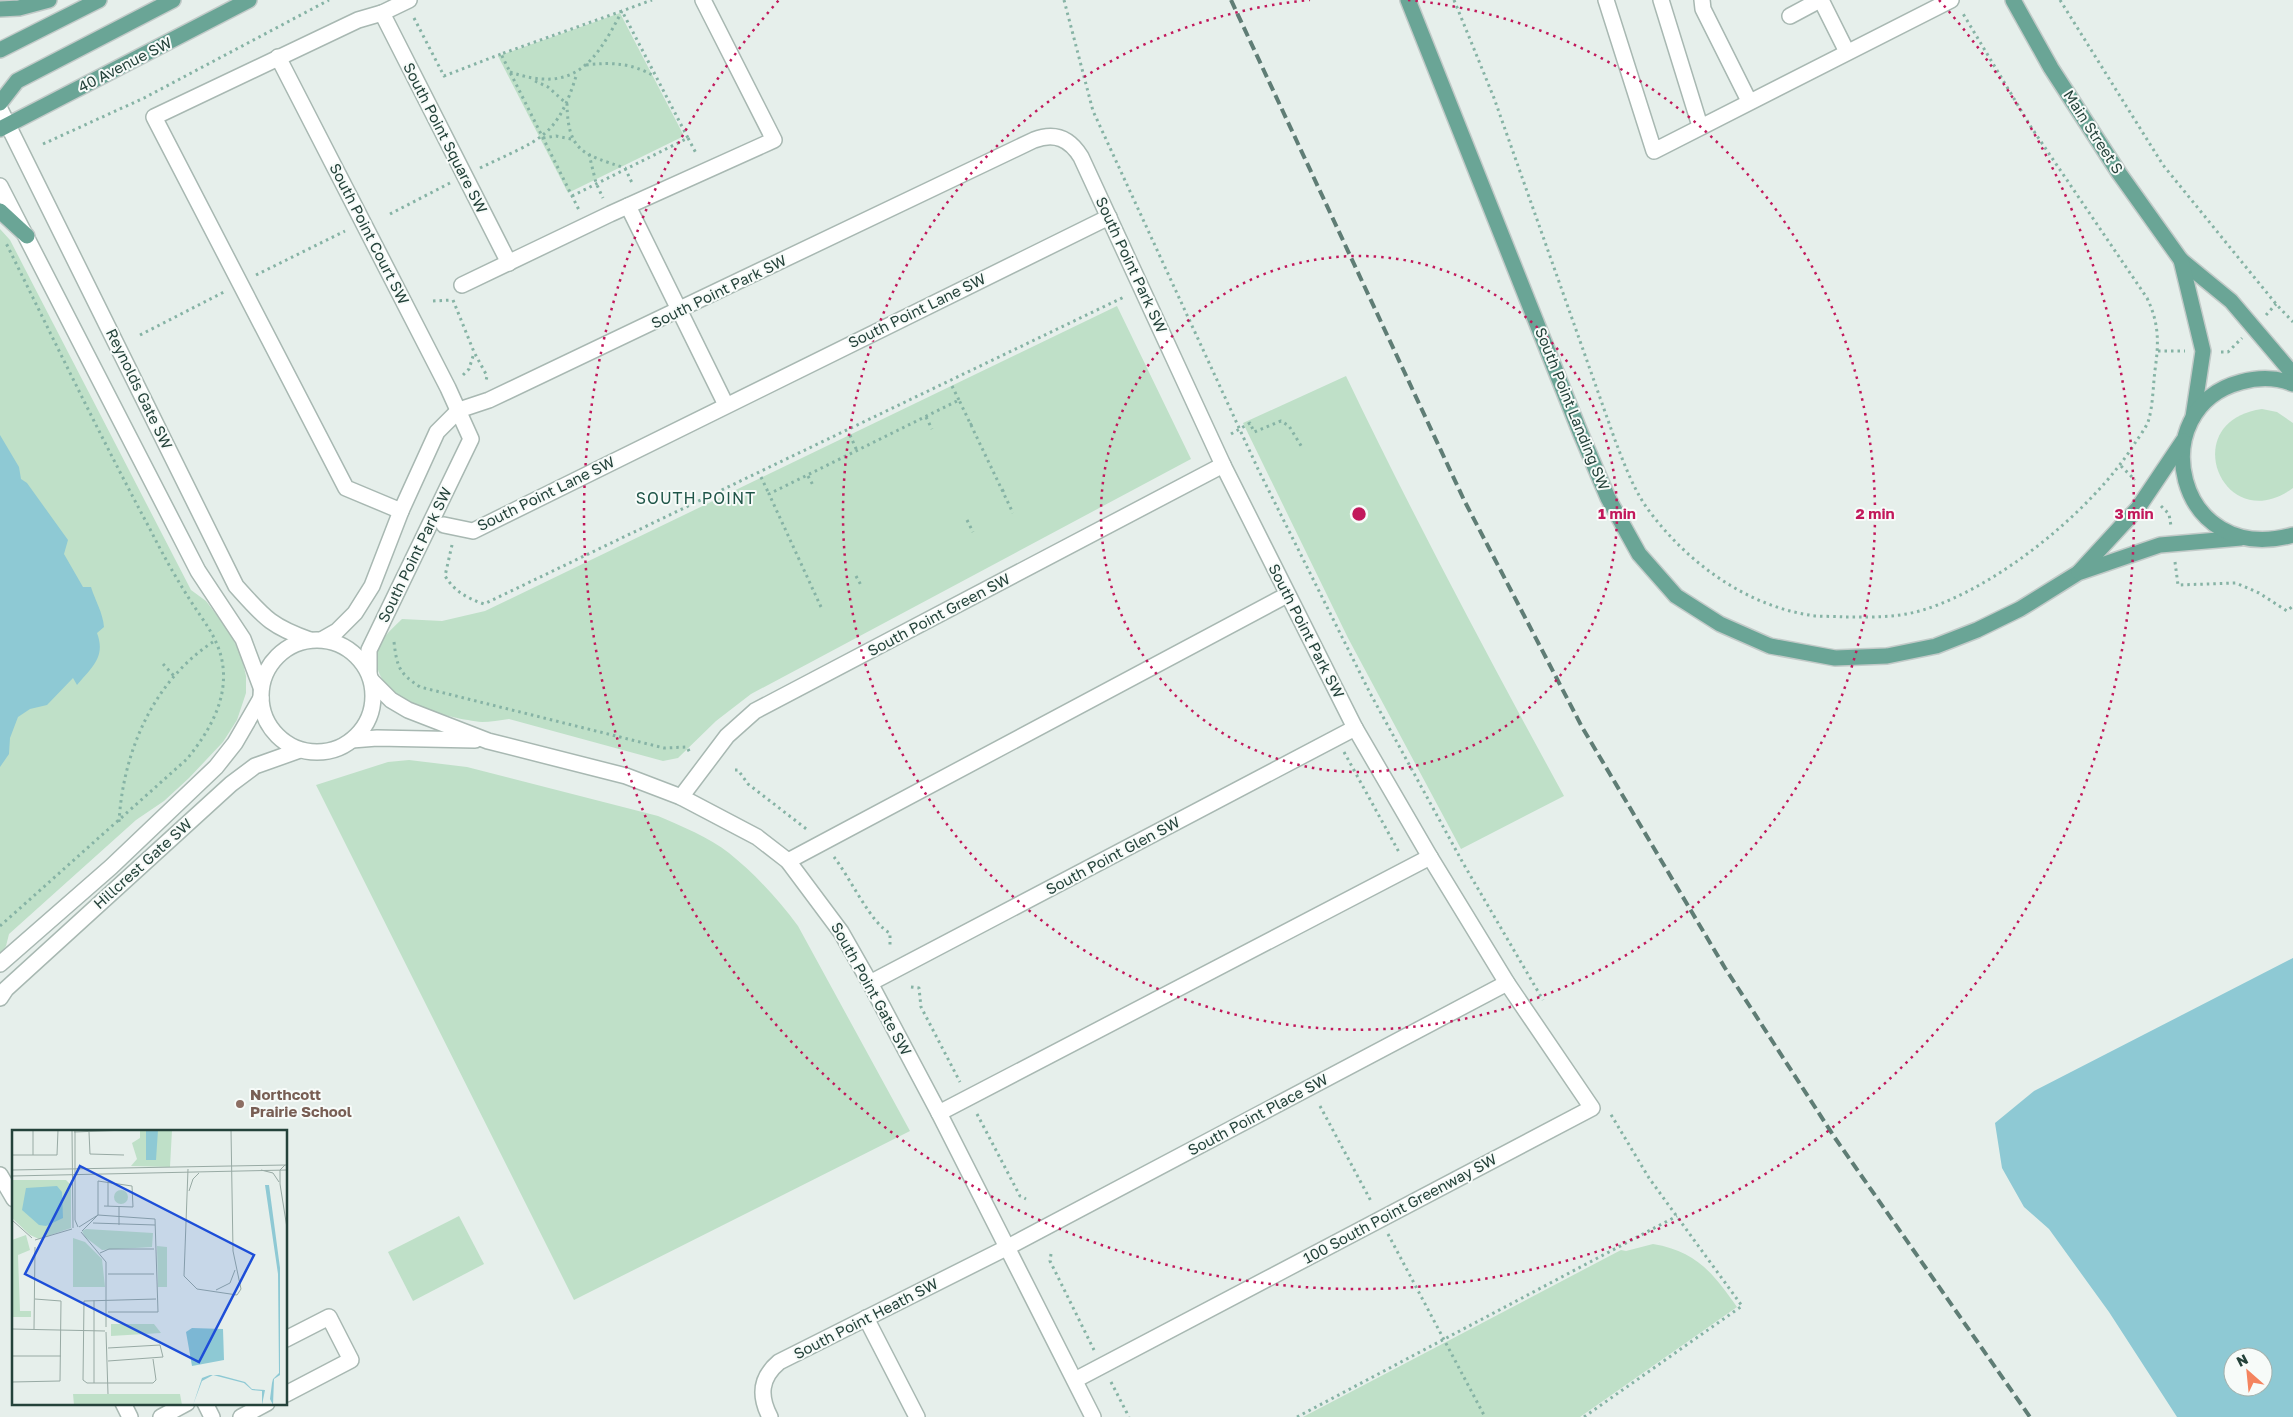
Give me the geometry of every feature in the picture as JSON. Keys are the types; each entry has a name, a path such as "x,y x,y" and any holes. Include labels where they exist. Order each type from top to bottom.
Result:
{"main road":[{"path":"0,9 19,8 49,0"},
{"path":"0,50 98,0"},
{"path":"0,103 17,81 173,0"},
{"name":"40 Avenue SW","path":"4,127 249,0"},
{"name":"South Point Landing SW","path":"1408,0 1608,498 1639,554 1676,596 1720,624 1770,646 1835,658 1887,656 1936,646 1977,630 2020,609 2078,573 2160,545 2241,538"},
{"name":"Main Street S","path":"2013,0 2051,68 2181,260 2231,301 2293,374"},
{"path":"0,211 27,236"},
{"name":"Main Street S","path":"2181,260 2203,351 2193,418"},
{"path":"2293,384 2280,379 2255,378 2230,384 2209,398 2193,418 2184,438 2182,464 2187,489 2200,510 2218,528 2241,538 2267,541 2293,535"},
{"name":"South Point Landing SW","path":"2078,573 2138,508 2184,438"}],"street":[{"path":"462,285 610,214 774,140 703,0"},
{"path":"1606,0 1654,151 1847,52 1955,3"},
{"path":"1661,0 1700,126"},
{"path":"1702,0 1703,9 1749,102"},
{"path":"1790,16 1820,0 1847,52"},
{"path":"401,511 346,488 154,117 358,20 382,13 408,1"},
{"name":"South Point Square SW","path":"382,13 508,263"},
{"name":"South Point Court SW","path":"278,57 459,410"},
{"name":"Reynolds Gate SW","path":"0,109 4,127 236,586 266,619 283,631 316,640"},
{"name":"South Point Park SW","path":"316,640 336,631 355,613 368,593 401,511 437,432 459,410 489,400 680,311 1041,137 1060,137 1072,145 1081,157 1224,465 1355,728 1430,857 1508,983"},
{"name":"Reynolds Gate SW","path":"0,186 198,570 243,639 261,693"},
{"path":"635,204 680,311 726,405"},
{"name":"South Point Lane SW","path":"450,526 473,531 1109,217"},
{"name":"South Point Park SW","path":"370,677 368,650 471,439 459,410"},
{"name":"South Point Green SW","path":"681,797 727,736 756,712 1224,465"},
{"path":"788,861 1288,595"},
{"path":"316,640 337,643 350,650 361,660 370,677 374,697 371,713 363,728 352,740 343,746 322,752 300,750 285,742 272,730 264,715 261,693 267,670 278,655 293,645 316,640"},
{"name":"South Point Gate SW","path":"370,677 391,700 408,710 488,741 626,776 681,797 757,838 788,861 841,932 870,983 939,1113 1093,1416"},
{"name":"Hillcrest Gate SW","path":"0,964 111,866 216,767 235,743 261,693"},
{"name":"South Point Glen SW","path":"870,983 1355,728"},
{"name":"South Point Gate SW","path":"352,740 377,738 488,741"},
{"name":"Hillcrest Gate SW","path":"0,998 6,989 231,784 255,766 300,750"},
{"path":"939,1113 1430,857"},
{"name":"South Point Place SW","path":"1008,1247 1508,983"},
{"name":"100 South Point Greenway SW","path":"1075,1380 1592,1108 1508,983"},
{"path":"0,1175 12,1196"},
{"name":"South Point Heath SW","path":"770,1417 763,1401 762,1390 770,1370 779,1362 1008,1247"},
{"path":"288,1338 329,1317 351,1360 288,1393"},
{"path":"866,1318 917,1417"},
{"path":"124,1404 130,1417"},
{"path":"161,1417 185,1404"},
{"path":"206,1404 212,1417"},
{"path":"241,1417 266,1404"}],"path":[{"path":"43,144 144,98 329,0"},
{"path":"408,1 444,76 652,0"},
{"path":"1064,0 1093,111 1240,430 1353,660 1463,863"},
{"path":"1454,0 1494,98 1611,430 1632,483 1652,516 1703,568 1738,591 1779,607 1810,616 1885,618 1923,610 1969,589 2041,544 2086,504 2120,466 2148,422 2158,351 2156,316 2147,298 2031,127 1955,3"},
{"path":"2060,0 2163,165 2276,304 2293,322"},
{"path":"532,80 557,79 577,72 602,48 622,11"},
{"path":"572,196 688,138 622,11"},
{"path":"501,54 576,205"},
{"path":"586,65 624,63 639,67 656,77"},
{"path":"510,72 548,87 567,104 571,139 578,147 625,168"},
{"path":"543,138 567,104 577,72"},
{"path":"478,170 543,138 556,136 571,139"},
{"path":"589,153 596,183 610,214"},
{"path":"625,168 635,204"},
{"path":"390,214 454,181"},
{"path":"0,926 119,822 187,759 204,739 219,705 223,669 216,640 190,600 151,532 2,237"},
{"path":"450,526 445,576 452,587 467,598 484,604 1124,297"},
{"path":"453,300 474,352 487,376 485,383"},
{"path":"2158,351 2228,352 2276,304"},
{"path":"463,375 469,369 474,352"},
{"path":"952,386 1012,513"},
{"path":"769,494 959,400"},
{"path":"926,417 932,429"},
{"path":"970,425 975,422"},
{"path":"1231,434 1250,423 1254,432 1275,422 1285,422 1303,449"},
{"path":"850,435 857,451"},
{"path":"808,476 814,487"},
{"path":"761,477 821,606"},
{"path":"1002,491 1007,488"},
{"path":"968,520 973,532"},
{"path":"856,576 862,587"},
{"path":"393,639 399,668 404,677 420,687 664,748 687,747 690,754"},
{"path":"119,822 120,797 132,748 141,728 183,665 216,640"},
{"path":"163,664 174,676"},
{"path":"1347,758 1400,854"},
{"path":"890,943 890,948"},
{"path":"1320,1106 1372,1204"},
{"path":"1298,1417 1677,1216"},
{"path":"1387,1232 1485,1417"},
{"path":"1050,1254 1050,1261 1128,1417"},
{"path":"1584,1417 1742,1306"}],"green space":[{"path":"620,13 684,136 568,193 498,56"},
{"path":"0,229 10,240 191,590 206,601 231,634 242,659 246,676 246,693 237,720 223,742 164,801 136,820 9,934 6,946 0,954"},
{"path":"1117,306 1191,459 751,694 716,721 678,758 663,761 509,719 482,722 448,716 410,702 394,692 382,679 377,663 380,645 386,635 402,619 442,621 485,611"},
{"path":"1346,376 1452,587 1564,796 1461,849 1348,638 1243,423"},
{"path":"2262,409 2277,412 2293,423 2293,488 2268,500 2246,499 2229,489 2219,472 2215,453 2220,434 2235,418"},
{"path":"409,760 467,767 658,816 721,847 766,887 798,926 910,1131 574,1300 316,785 388,762"},
{"path":"459,1216 484,1264 413,1301 388,1252"},
{"path":"1653,1244 1681,1252 1702,1265 1720,1284 1737,1307 1580,1417 1303,1417 1621,1250 1626,1251"}],"water":[{"path":"0,435 19,467 21,479 27,483 68,540 64,554 83,587 91,587 101,612 104,627 97,633 100,649 99,655 77,685 73,678 47,705 30,709 18,717 10,738 9,754 0,767"},
{"path":"2293,958 2293,1417 2177,1417 2109,1312 2049,1229 2024,1207 2002,1168 1995,1123 2034,1091"}],"railway":[{"path":"1231,0 1464,500 1582,727 1725,968 1835,1138 2030,1417"}],"place":[{"name":"Northcott Prairie School","path":"240,1104"}],"district":[{"name":"SOUTH POINT","path":"696,498"}]}
